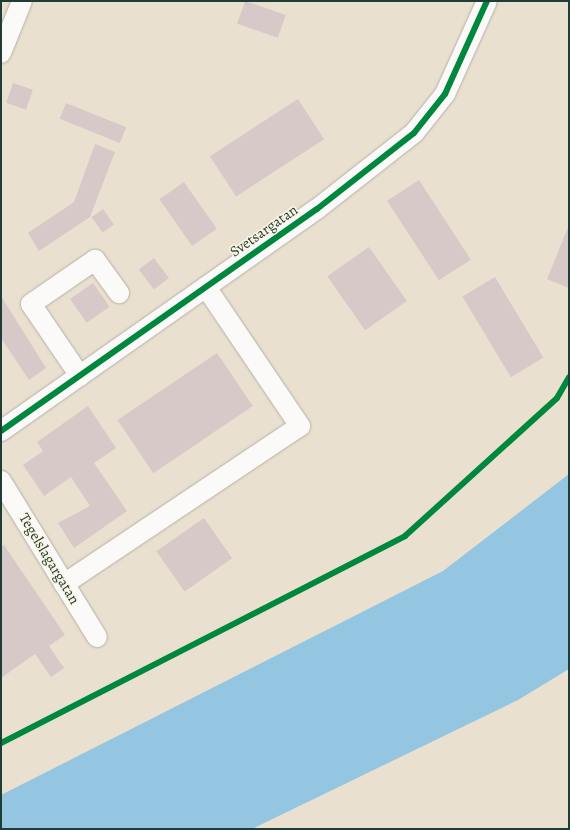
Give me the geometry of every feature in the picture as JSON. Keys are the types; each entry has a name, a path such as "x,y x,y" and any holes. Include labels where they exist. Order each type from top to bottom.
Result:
{"street":[{"name":"Svetsargatan","path":"1,431 361,177 414,133 448,88 487,1"},
{"path":"1,53 18,2"},
{"path":"80,376 31,304 95,260 119,293"},
{"path":"64,584 300,426 206,287"},
{"name":"Tegelslagargatan","path":"1,481 7,505 64,584 97,637"}],"water":[{"path":"569,474 569,669 518,700 252,829 1,829 1,795 443,571"}],"building":[{"path":"245,1 286,15 278,38 237,24"},
{"path":"13,83 33,90 26,110 6,103"},
{"path":"298,99 324,139 236,196 210,156"},
{"path":"66,103 126,127 120,143 60,119"},
{"path":"95,144 115,152 90,217 39,251 28,233 74,202"},
{"path":"419,180 471,260 439,280 387,201"},
{"path":"184,182 217,229 192,246 159,199"},
{"path":"103,209 114,225 102,233 92,217"},
{"path":"569,225 569,288 547,279"},
{"path":"369,247 407,301 365,330 327,276"},
{"path":"154,258 169,278 154,289 139,269"},
{"path":"495,277 543,358 511,377 462,297"},
{"path":"93,283 110,307 87,323 70,299"},
{"path":"1,296 46,368 29,380 1,338"},
{"path":"217,353 253,406 153,473 118,420"},
{"path":"88,406 116,448 94,463 127,511 74,548 58,523 90,506 71,477 44,496 23,465 43,451 37,442"},
{"path":"204,518 232,558 185,591 156,551"},
{"path":"4,545 65,635 49,646 64,668 51,677 35,654 1,678 1,547"}],"cycle path":[{"path":"1,431 317,209 414,133 445,94 487,1"},
{"path":"1,743 405,536 557,398 569,377"}]}
